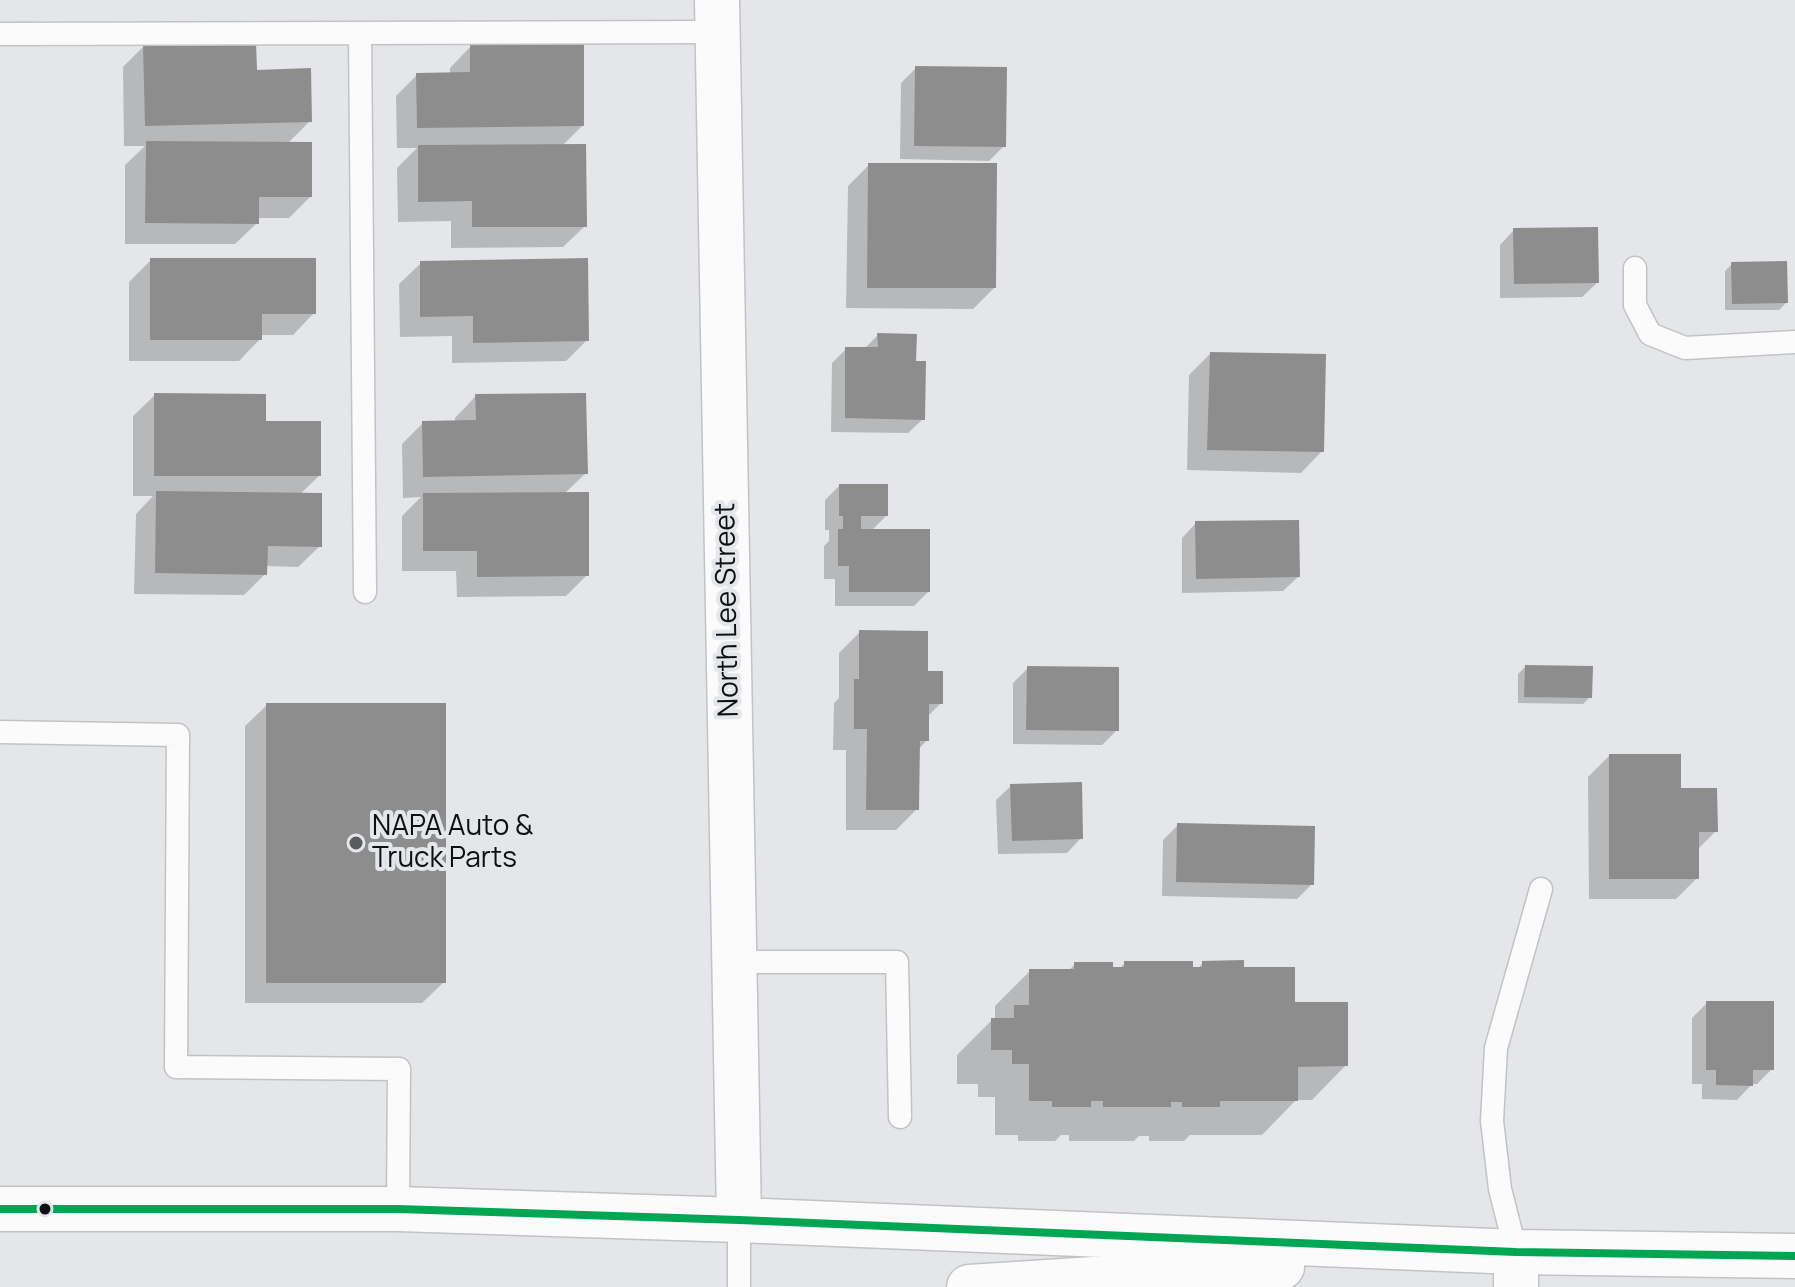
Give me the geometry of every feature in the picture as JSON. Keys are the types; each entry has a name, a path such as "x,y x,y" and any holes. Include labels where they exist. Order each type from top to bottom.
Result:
{"main road":[{"name":"North Lee Street","path":"717,16 739,1220"},
{"path":"0,1209 398,1209 739,1220 1516,1270"},
{"path":"969,1287 1516,1270 1795,1256"}],"lane":[{"path":"0,34 360,33 717,16"},
{"path":"360,33 365,592"},
{"path":"1635,268 1635,305 1650,334 1685,348 1795,342"},
{"path":"0,732 178,735 176,1067 399,1069 398,1209"},
{"path":"1516,1270 1500,1189 1492,1121 1496,1048 1541,889"},
{"path":"734,962 897,962 900,1117"},
{"path":"739,1220 739,1287"}],"building":[{"path":"256,42 257,70 311,68 312,122 145,126 143,44"},
{"path":"470,44 584,44 584,126 417,128 416,73 470,72"},
{"path":"915,66 1007,67 1006,147 914,146"},
{"path":"146,141 312,142 312,197 259,197 259,224 145,223"},
{"path":"586,144 587,227 472,227 472,201 418,202 418,145"},
{"path":"868,163 997,163 996,288 867,288"},
{"path":"1598,227 1599,283 1514,284 1513,228"},
{"path":"150,258 316,258 316,314 262,314 262,340 150,340"},
{"path":"588,258 589,341 473,343 473,316 420,317 420,261"},
{"path":"1787,261 1788,303 1732,304 1731,262"},
{"path":"877,333 917,334 916,361 926,361 925,420 845,418 845,347 878,347"},
{"path":"1210,352 1326,354 1324,452 1207,450"},
{"path":"154,393 266,394 266,421 321,421 321,476 154,476"},
{"path":"586,393 588,474 423,477 422,421 476,420 475,394"},
{"path":"839,484 888,484 888,516 861,516 861,529 930,529 930,592 849,592 849,566 838,566 838,529 843,529 843,516 839,516"},
{"path":"156,491 322,493 322,547 268,546 267,575 155,573"},
{"path":"589,492 589,576 477,577 477,551 423,551 423,493"},
{"path":"1299,520 1300,577 1196,579 1195,521"},
{"path":"859,630 928,631 928,671 943,671 943,704 929,704 929,741 920,741 919,810 866,810 867,729 854,729 854,679 859,679"},
{"path":"1525,665 1593,666 1592,698 1524,697"},
{"path":"1027,666 1119,667 1119,731 1026,730"},
{"name":"NAPA Auto & Truck Parts","path":"266,703 446,703 446,983 266,983"},
{"path":"1609,754 1681,754 1681,788 1717,788 1718,832 1699,832 1699,879 1609,879"},
{"path":"1082,782 1083,839 1012,841 1010,784"},
{"path":"1177,823 1315,826 1314,885 1176,882"},
{"path":"1244,960 1244,967 1295,967 1295,1002 1348,1002 1348,1066 1298,1067 1298,1101 1220,1101 1220,1107 1182,1107 1182,1102 1171,1102 1171,1107 1103,1107 1103,1101 1091,1101 1091,1107 1052,1107 1052,1101 1029,1101 1029,1064 1012,1064 1012,1050 991,1050 991,1018 1014,1018 1014,1005 1029,1005 1029,969 1074,969 1074,962 1113,962 1113,967 1124,967 1124,961 1193,961 1193,967 1202,967 1202,961"},
{"path":"1706,1001 1774,1001 1774,1070 1753,1070 1753,1086 1716,1085 1716,1070 1706,1070"}],"transit line":[{"path":"0,1209 398,1209 1516,1252 1795,1256"}],"place":[{"name":"NAPA Auto & Truck Parts","path":"356,843"}]}
